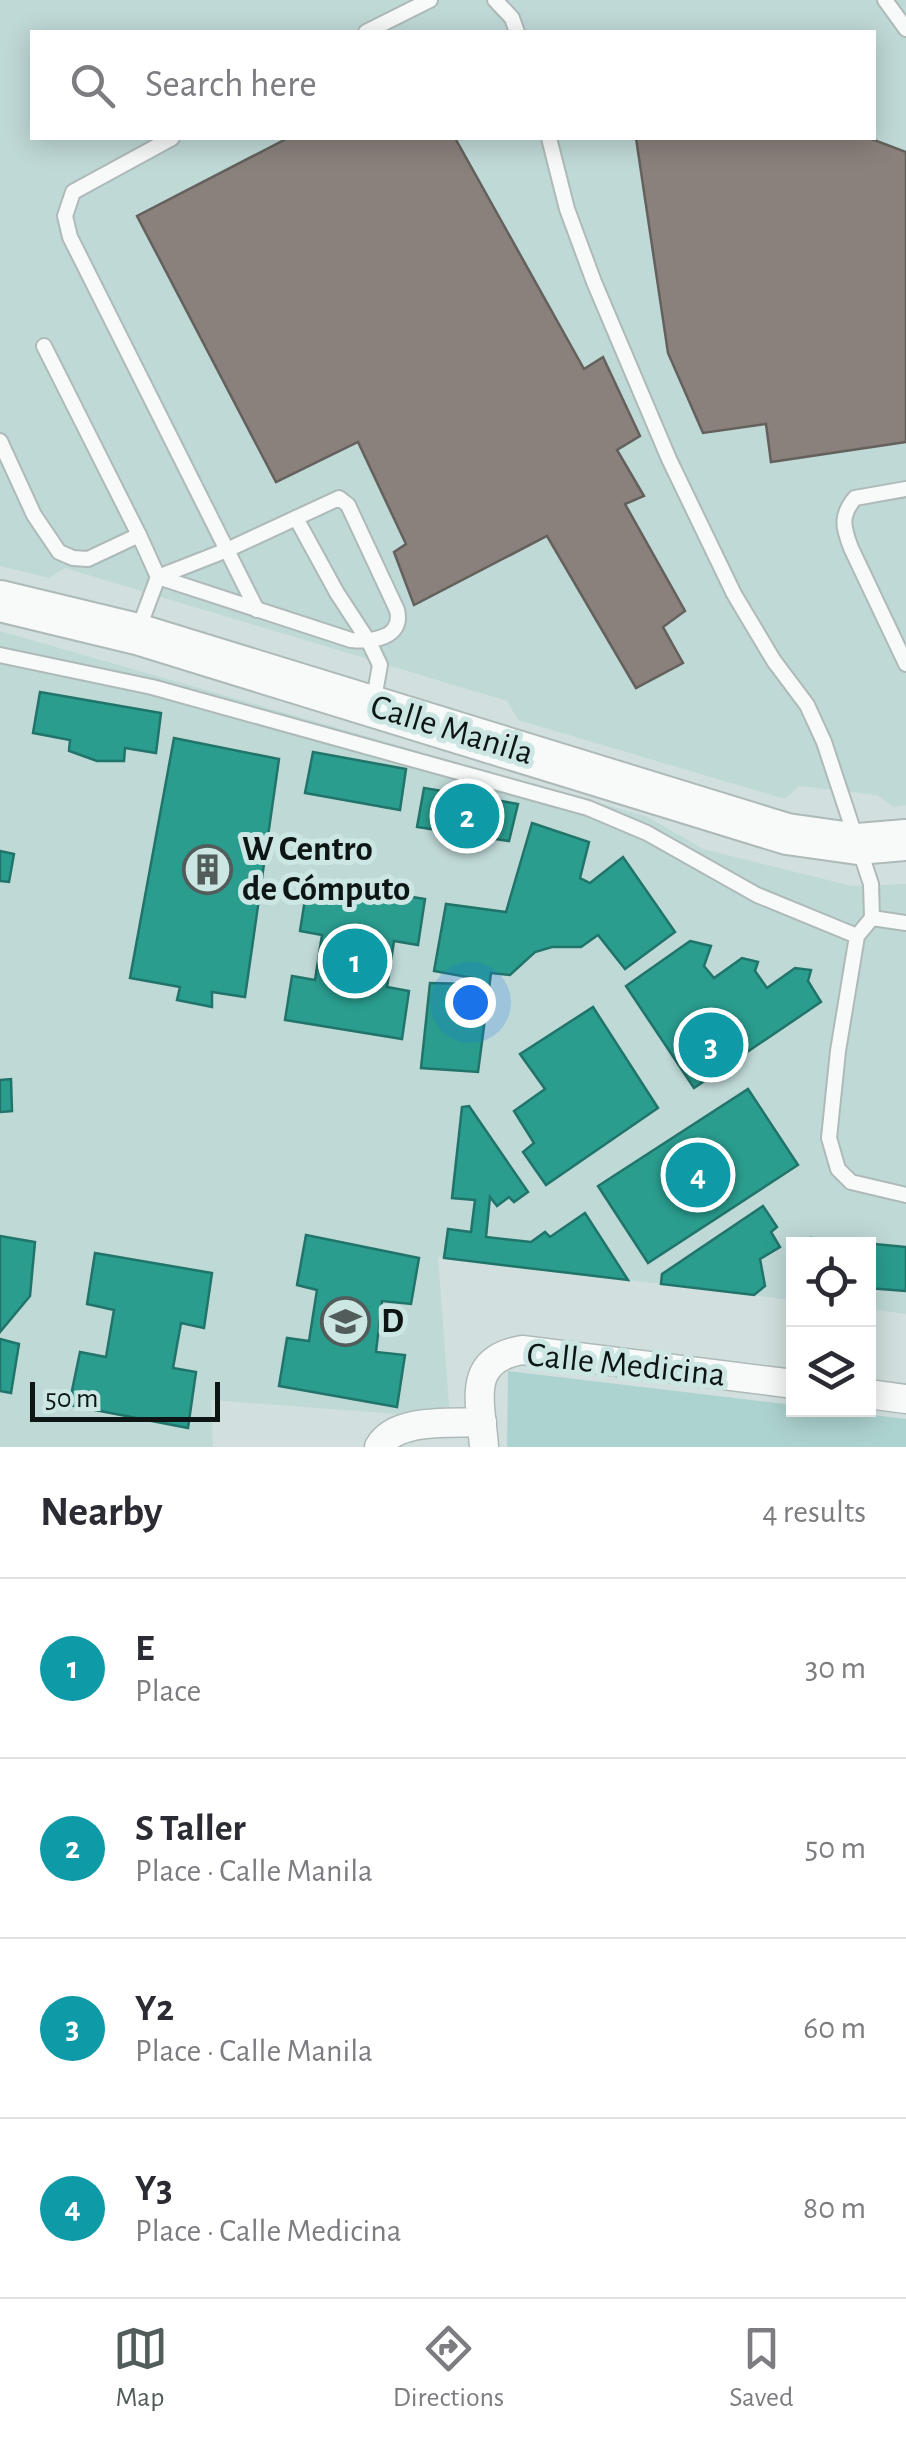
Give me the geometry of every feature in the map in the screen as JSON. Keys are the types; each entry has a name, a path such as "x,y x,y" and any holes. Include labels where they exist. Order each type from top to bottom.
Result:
{"street":[{"name":"Calle Manila","path":"0,602 137,634 786,834 858,844 906,840"},
{"name":"Calle Medicina","path":"483,1435 483,1372 494,1357 522,1350 786,1383"},
{"path":"876,1395 906,1399"},
{"path":"379,1447 392,1434 405,1429 483,1435"}],"lane":[{"path":"370,30 430,0"},
{"path":"495,0 512,18 516,30"},
{"path":"886,0 906,30"},
{"path":"168,140 73,192 65,216 70,237 257,610"},
{"path":"550,140 567,209 594,282 670,458 734,594 774,661 807,705 824,742 870,884 872,918 857,936 838,1051 829,1138 831,1153 851,1182 906,1196"},
{"path":"44,346 158,577 137,634"},
{"path":"0,440 34,515 60,552 88,560 139,535"},
{"path":"906,489 855,498 844,512 844,529 906,664"},
{"path":"342,499 399,616 394,631 370,642 332,634 158,577 342,499"},
{"path":"296,518 380,665 373,705"},
{"path":"0,655 152,687 588,808 647,833 757,895 857,936"},
{"path":"872,918 906,923"}],"shaded area":[{"path":"0,0 906,0 906,805 894,807 877,795 799,786 785,799 518,720 507,701 65,568 49,578 0,566"},
{"path":"0,631 648,817 703,849 852,886 906,884 906,1314 876,1310 876,1237 786,1237 786,1299 438,1257 450,1418 211,1400 213,1447 0,1447"},
{"path":"508,1371 786,1404 786,1417 876,1415 906,1419 906,1447 507,1447"}],"building: Schools":[{"path":"40,692 161,713 156,753 125,748 124,761 97,761 69,751 70,740 33,733"},
{"name":"W Centro de Cómputo","path":"174,738 279,759 245,997 212,992 212,1007 177,1000 180,987 130,978"},
{"path":"313,752 406,769 400,810 305,793"},
{"path":"424,788 518,804 509,841 417,827"},
{"path":"532,823 589,842 580,878 590,883 623,857 675,932 625,969 598,935 581,947 552,947 535,952 510,975 491,973 478,1072 421,1068 430,983 473,984 473,978 434,971 446,904 506,912"},
{"path":"0,851 14,854 9,882 0,881"},
{"path":"308,880 425,899 418,945 394,941 387,987 409,991 402,1039 285,1020 292,976 315,980 322,935 300,931"},
{"path":"690,941 711,946 704,966 714,978 742,958 758,962 755,971 767,988 795,968 811,970 808,981 821,1002 694,1088 626,986"},
{"path":"593,1007 658,1108 546,1185 523,1152 534,1143 514,1111 545,1089 520,1054"},
{"path":"11,1079 12,1111 0,1112 0,1080"},
{"path":"748,1089 798,1165 648,1263 598,1186"},
{"path":"469,1106 528,1192 514,1202 509,1197 497,1206 490,1197 486,1237 531,1242 545,1232 550,1237 585,1213 628,1280 444,1258 448,1229 471,1232 475,1200 452,1198 462,1107"},
{"path":"763,1206 777,1227 771,1232 780,1247 760,1259 765,1286 754,1295 661,1284 662,1274"},
{"name":"D","path":"306,1235 419,1258 411,1304 382,1301 376,1352 405,1355 397,1407 279,1386 287,1338 309,1341 317,1290 297,1285"},
{"path":"0,1236 35,1242 30,1296 0,1332"},
{"path":"876,1244 906,1247 906,1291 876,1289"},
{"path":"95,1253 212,1273 204,1328 181,1323 173,1368 196,1372 188,1428 69,1405 80,1352 106,1357 114,1310 87,1304"},
{"path":"0,1339 19,1344 11,1393 0,1391"}],"building: Industry":[{"path":"284,140 456,140 584,369 603,357 640,436 617,450 644,496 625,504 685,611 663,627 683,663 636,688 547,536 414,605 394,552 406,544 358,442 276,482 137,216"},
{"path":"636,140 874,140 906,152 906,442 771,462 766,424 703,433 668,353"}],"place":[{"name":"S Taller","path":"467,816"},
{"name":"W Centro de Cómputo","path":"207,869"},
{"name":"E","path":"355,961"},
{"name":"Y2","path":"711,1045"},
{"name":"Y3","path":"698,1175"},
{"name":"D","path":"346,1321"}]}
